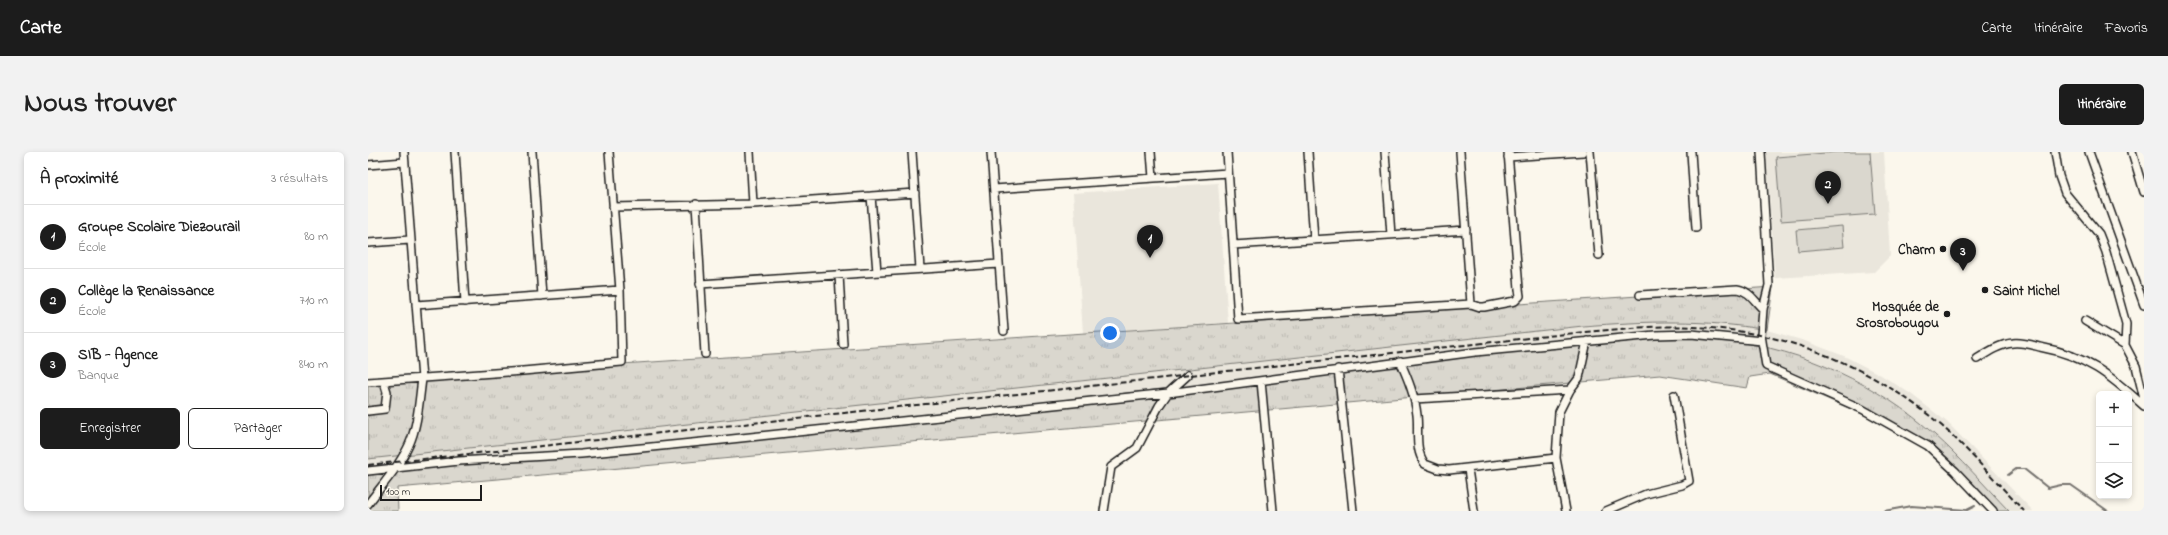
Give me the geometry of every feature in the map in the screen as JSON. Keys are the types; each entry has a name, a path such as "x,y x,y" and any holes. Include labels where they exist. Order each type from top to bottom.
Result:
{"street":[{"path":"368,504 396,468 409,445 415,426 422,379 404,152"},
{"path":"455,152 466,302"},
{"path":"532,152 542,296"},
{"path":"368,382 621,363 623,360 620,290 609,152"},
{"path":"750,152 753,204"},
{"path":"912,152 920,269"},
{"path":"991,152 1004,331"},
{"path":"1151,152 1153,178"},
{"path":"1227,152 1238,319 1470,304 1484,307 1515,301 1520,296 1508,154 1583,152"},
{"path":"1308,152 1314,240"},
{"path":"1386,152 1391,235"},
{"path":"1460,152 1470,304"},
{"path":"1590,152 1598,255"},
{"path":"1691,152 1696,228"},
{"path":"1761,152 1769,285 1763,309 1762,342 1766,366 1862,409 1928,446 1955,471 1993,511"},
{"path":"2054,152 2059,176 2065,193 2099,234 2106,252 2126,324 2125,344 2136,366 2144,399"},
{"path":"2090,152 2144,305"},
{"path":"2132,152 2144,192"},
{"path":"368,165 404,162"},
{"path":"994,189 1228,173"},
{"path":"613,207 696,204 753,204 914,193"},
{"path":"871,196 877,272"},
{"path":"696,204 705,354"},
{"path":"1233,245 1466,230"},
{"path":"368,243 410,240"},
{"path":"700,284 999,264"},
{"path":"839,275 843,344"},
{"path":"1640,295 1737,289 1744,290 1763,309"},
{"path":"416,305 620,290"},
{"path":"2085,321 2125,344"},
{"path":"368,471 459,461 581,454 1168,393 1400,361 1587,341 1655,335 1691,334 1762,342"},
{"path":"1566,511 1556,458 1559,412 1578,378 1587,341"},
{"path":"1977,359 1997,347 2013,343 2060,350 2087,362 2114,378 2144,406"},
{"path":"1400,361 1411,387 1414,399 1417,415 1418,450 1425,464 1438,470 1468,469 1556,458"},
{"path":"1338,369 1353,511"},
{"path":"1104,511 1111,467 1135,451 1141,444 1159,406 1168,393 1188,375"},
{"path":"1261,380 1273,511"},
{"path":"368,411 385,409 387,392 384,382"},
{"path":"1414,399 1570,390"},
{"path":"1606,511 1646,494 1682,485 1689,481 1674,395"},
{"path":"1468,469 1474,511"}],"shaded area":[{"path":"1766,152 1884,152 1890,256 1874,272 1775,278"},
{"path":"1218,183 1228,323 1083,333 1073,193"},
{"path":"1655,321 1732,324 1767,330 1805,341 1844,356 1881,375 1911,394 1947,422 2033,511 2009,511 1935,435 1901,408 1872,389 1837,371 1800,357 1763,347 1585,343 717,438 368,473 368,458 1583,326"}],"green space":[{"path":"1838,152 1870,152 1875,214 1781,221 1776,157"},
{"path":"1842,226 1844,247 1798,251 1796,230"},
{"path":"1773,287 1767,330 1721,324 1675,322 1583,326 368,459 368,381"},
{"path":"1656,338 1710,339 1757,345 1785,352 1839,372 1890,400 1913,417 1954,453 2009,511 1989,511 1923,444 1876,420 1770,374 1750,377 1747,388 1660,375 397,488 398,511 368,511 368,473 717,438 1585,343"}],"waterway":[{"path":"2008,475 2016,469 2024,469 2048,488 2061,485 2071,485 2108,511"},
{"path":"1884,511 1911,506 1967,510 1975,506"}],"railway":[{"path":"368,465 1584,332 1638,328 1693,327 1761,335 1826,355 1857,369 1915,405 1942,426 1974,457 2024,511"}],"place":[{"name":"Collège la Renaissance","path":"1828,204"},
{"name":"Charm","path":"1943,249"},
{"name":"Groupe Scolaire Diezourail","path":"1150,258"},
{"name":"SIB - Agence","path":"1963,271"},
{"name":"Saint Michel","path":"1985,290"},
{"name":"Mosquée de Srosrobougou","path":"1947,314"}]}
